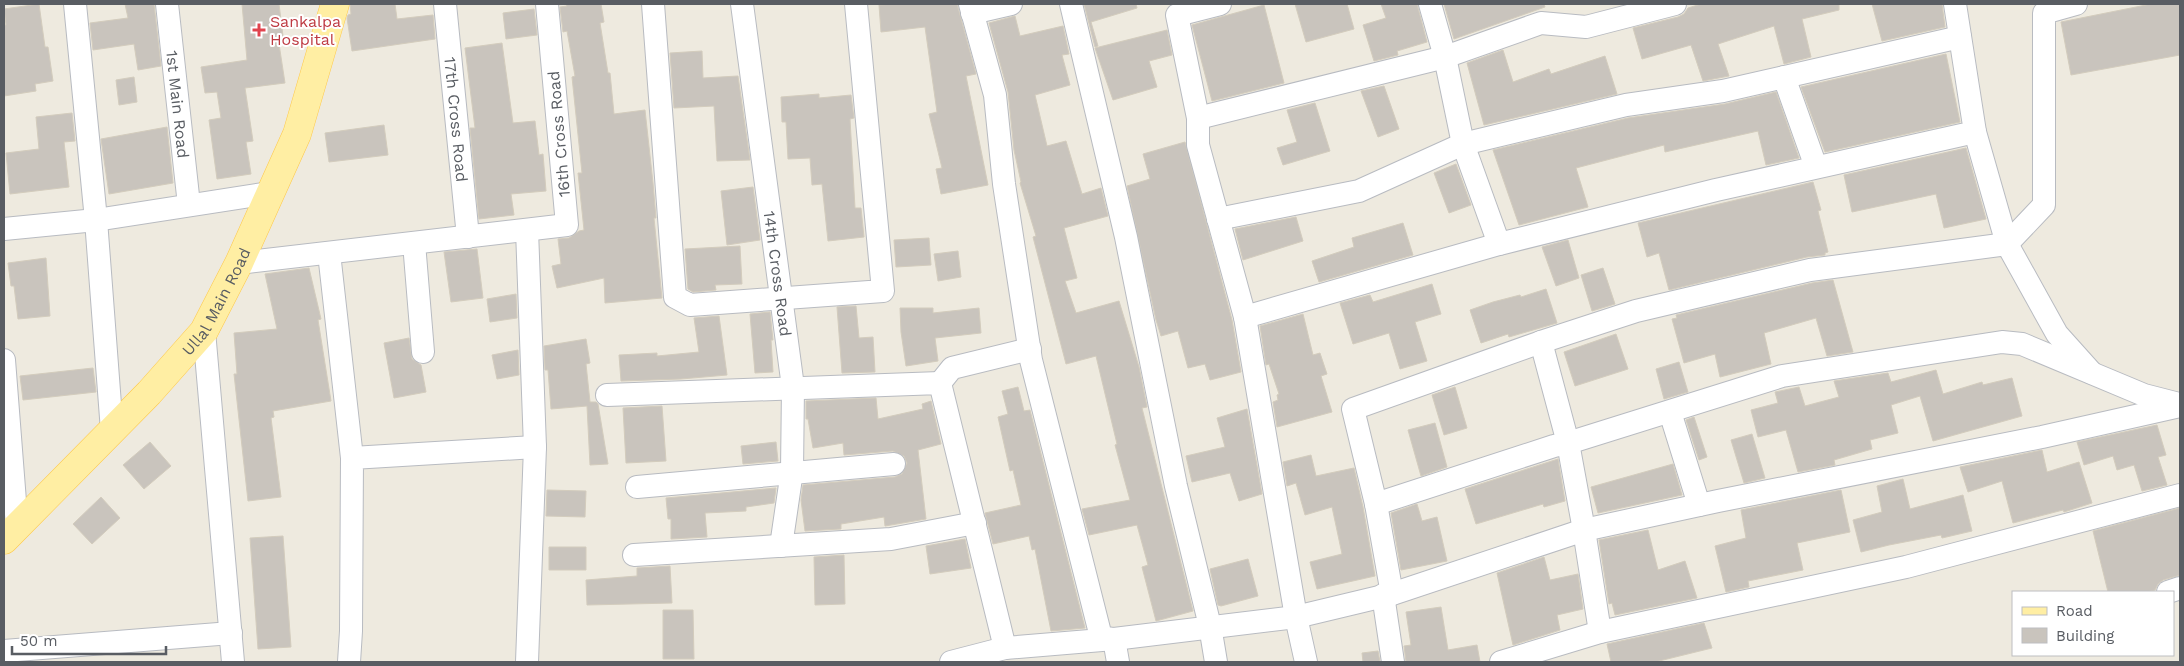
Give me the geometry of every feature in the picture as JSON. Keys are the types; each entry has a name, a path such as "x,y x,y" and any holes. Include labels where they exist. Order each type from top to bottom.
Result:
{"main road":[{"name":"Ullal Main Road","path":"10,534 112,431 204,331 239,263 296,134 335,4"}],"street":[{"path":"75,4 96,220 112,431"},
{"name":"1st Main Road","path":"167,4 189,206"},
{"name":"17th Cross Road","path":"444,4 468,237"},
{"name":"16th Cross Road","path":"527,230 567,225 547,4"},
{"path":"653,4 675,297 690,306 884,291 856,4"},
{"name":"14th Cross Road","path":"742,4 793,387 791,473 781,546"},
{"path":"1011,4 971,8 995,95 1004,184 1030,349 1101,637 1114,639"},
{"path":"1071,4 1126,237 1176,486 1210,626 1216,662"},
{"path":"1220,4 1178,9 1198,118 1198,145 1245,317 1296,617 1306,662"},
{"path":"1430,4 1445,57 1463,144 1499,244"},
{"path":"1198,118 1445,57 1541,23 1586,27 1675,4"},
{"path":"1955,4 1975,132 2007,244 2057,334 2092,373"},
{"path":"1393,662 1388,594 1376,504 1353,409 1541,342 1636,311 1810,270 2007,244 2044,205 2044,13 2076,4"},
{"path":"1218,219 1359,191 1463,144 1626,105 1723,91 1960,37"},
{"path":"1784,77 1816,167"},
{"path":"1245,317 1499,244 1716,190 1975,132"},
{"path":"4,229 96,220 269,193"},
{"path":"239,263 527,230 535,447 527,662"},
{"path":"414,243 423,352"},
{"path":"329,253 352,458 351,630 349,662"},
{"path":"204,331 233,662"},
{"path":"1541,342 1568,443 1600,632"},
{"path":"1376,504 1554,446 1670,412 1782,376 2002,342 2022,344 2144,395 2180,405"},
{"path":"607,395 940,383 952,368 1030,349"},
{"path":"4,360 10,534"},
{"path":"940,383 1004,648"},
{"path":"951,662 1004,648 1114,639 1296,617 1388,594 1584,530 1699,505 2033,439 2180,405"},
{"path":"1670,412 1699,505"},
{"path":"352,458 535,447"},
{"path":"637,487 894,464"},
{"path":"1502,662 1600,632 1906,567 2180,495"},
{"path":"634,554 891,538 975,523"},
{"path":"4,651 231,633"},
{"path":"1114,639 1118,662"}],"building":[{"path":"39,4 45,47 48,47 53,81 35,84 36,91 4,96 4,25 6,25 4,9"},
{"path":"125,4 154,4 161,66 138,70 134,44 93,50 90,23 128,18"},
{"path":"242,4 279,4 284,44 279,44 285,83 245,88 253,141 246,142 251,174 217,179 209,120 221,118 217,92 205,93 201,67 247,60"},
{"path":"350,4 395,4 397,19 433,15 435,39 352,51 347,18 351,14"},
{"path":"566,4 601,4 604,22 600,23 608,73 610,73 614,114 645,110 662,298 605,303 604,278 557,288 552,266 561,264 558,239 569,238 584,230 578,173 582,173 572,77 575,76 567,31 563,32 560,7 567,6"},
{"path":"957,4 976,74 966,76 988,185 941,194 936,169 942,168 929,114 937,112 925,27 881,32 879,5"},
{"path":"1084,4 1136,4 1137,8 1091,22 1098,46 1095,47"},
{"path":"1295,4 1347,4 1354,29 1306,42"},
{"path":"1381,4 1417,4 1427,42 1397,51 1398,55 1374,61 1363,25 1386,18"},
{"path":"1444,4 1544,4 1545,7 1454,39"},
{"path":"1701,4 1839,4 1839,10 1802,19 1811,57 1784,64 1774,26 1718,44 1729,76 1703,81 1691,45 1642,59 1633,28 1678,17 1684,14 1688,8"},
{"path":"1872,4 1942,4 1945,27 1882,41"},
{"path":"2151,4 2180,4 2180,55 2071,75 2061,22"},
{"path":"1264,5 1284,83 1212,101 1192,25"},
{"path":"534,9 537,35 506,39 503,13"},
{"path":"1015,16 1020,36 1063,26 1069,54 1062,55 1070,85 1035,95 1047,146 1066,141 1082,194 1101,188 1108,216 1064,228 1077,278 1065,281 1076,313 1119,301 1139,367 1147,407 1142,408 1193,611 1156,621 1142,567 1148,565 1137,525 1089,535 1082,509 1130,500 1115,445 1117,444 1096,356 1066,364 1033,237 1036,236 1020,183 1014,150 1008,92 989,23"},
{"path":"1167,30 1172,55 1149,61 1157,87 1113,100 1095,48"},
{"path":"502,43 513,123 535,121 539,155 543,154 546,191 511,194 514,215 479,219 470,128 475,128 465,48"},
{"path":"1503,50 1513,82 1549,69 1551,74 1605,56 1617,94 1484,125 1467,63"},
{"path":"702,51 703,78 738,76 750,160 717,161 714,106 674,108 670,53"},
{"path":"1946,54 1960,122 1825,152 1801,87"},
{"path":"134,77 137,102 119,105 116,80"},
{"path":"1384,86 1399,129 1378,137 1361,91"},
{"path":"1776,92 1799,158 1766,165 1758,131 1665,152 1664,145 1576,168 1588,207 1519,225 1493,150 1628,118 1725,104"},
{"path":"819,94 819,98 851,95 854,118 850,119 855,208 861,208 864,237 828,241 822,184 812,185 810,158 788,159 786,122 782,122 781,97"},
{"path":"1315,103 1330,151 1283,165 1277,148 1297,142 1287,110"},
{"path":"72,113 75,141 64,142 69,187 10,194 6,153 39,149 36,117"},
{"path":"384,125 388,155 329,162 325,133"},
{"path":"167,127 173,183 109,194 101,139"},
{"path":"1185,142 1232,320 1241,372 1210,380 1205,364 1188,368 1178,331 1161,336 1127,186 1150,179 1143,154"},
{"path":"1966,148 1986,219 1944,228 1936,194 1852,212 1844,175"},
{"path":"1456,164 1471,205 1449,213 1434,173"},
{"path":"1813,182 1821,210 1818,211 1828,252 1825,255 1807,257 1669,290 1659,253 1647,257 1638,223"},
{"path":"753,187 760,240 727,245 721,191"},
{"path":"1296,217 1303,241 1243,260 1235,229"},
{"path":"1403,223 1413,255 1319,282 1312,261 1354,247 1352,238"},
{"path":"929,238 931,265 896,267 894,240"},
{"path":"1568,240 1579,278 1556,286 1542,247"},
{"path":"740,246 742,284 715,285 716,290 693,292 688,289 685,249"},
{"path":"477,249 483,298 451,302 444,252"},
{"path":"958,251 961,277 938,281 934,254"},
{"path":"46,258 50,316 18,319 14,286 11,286 8,263"},
{"path":"309,268 321,319 318,320 331,401 273,411 274,417 271,418 281,497 248,501 234,374 237,374 234,333 277,329 265,274"},
{"path":"1603,268 1615,304 1592,311 1581,275"},
{"path":"1833,280 1853,352 1827,356 1816,318 1764,333 1771,364 1720,377 1715,354 1684,363 1672,319 1677,318 1676,315 1812,283"},
{"path":"1432,284 1441,314 1415,322 1427,361 1400,369 1389,333 1353,344 1340,303 1370,295 1373,302"},
{"path":"1546,289 1557,323 1509,337 1508,334 1481,343 1470,310 1493,302 1520,295 1521,297"},
{"path":"516,294 517,318 490,322 487,299"},
{"path":"856,306 859,338 873,337 875,372 842,373 837,307"},
{"path":"900,308 933,308 933,313 979,308 981,333 935,338 938,361 906,366"},
{"path":"770,312 773,340 771,340 773,372 755,373 750,314"},
{"path":"1303,314 1313,355 1320,353 1327,374 1321,376 1332,412 1277,427 1273,402 1278,400 1277,395 1279,394 1269,364 1266,365 1260,326"},
{"path":"719,316 727,375 621,381 619,355 657,353 657,356 699,352 694,318"},
{"path":"1616,334 1628,369 1575,386 1564,352"},
{"path":"409,338 412,359 421,365 426,392 394,398 384,343"},
{"path":"586,339 590,363 586,364 590,402 598,404 608,464 590,465 587,406 551,409 548,370 545,370 544,346"},
{"path":"518,350 519,375 497,379 492,355"},
{"path":"1679,362 1688,392 1664,399 1656,369"},
{"path":"93,368 96,392 23,400 20,376"},
{"path":"1936,370 1943,394 1982,382 1983,385 2012,378 2022,416 1933,441 1920,396 1891,405 1898,433 1870,440 1872,449 1834,460 1835,465 1798,472 1786,430 1758,437 1751,410 1778,403 1775,392 1799,387 1805,406 1839,397 1834,381 1888,373 1891,382"},
{"path":"1018,387 1024,411 1030,410 1085,628 1051,631 1035,549 1032,550 1029,536 993,544 985,513 1021,505 1013,470 1010,471 998,417 1008,414 1002,391"},
{"path":"1455,387 1467,428 1444,435 1432,395"},
{"path":"876,398 878,419 923,409 922,404 931,401 941,444 918,450 926,519 885,526 884,517 841,524 841,529 805,531 801,500 803,485 895,477 902,474 907,463 904,456 893,451 844,455 843,443 813,448 808,419 806,419 806,401"},
{"path":"662,406 666,461 626,463 623,408"},
{"path":"1247,409 1262,494 1239,501 1230,473 1192,482 1186,456 1225,447 1217,418"},
{"path":"1694,417 1707,457 1699,460 1686,420"},
{"path":"1435,423 1447,467 1421,476 1408,430"},
{"path":"2157,425 2166,455 2158,457 2167,485 2142,491 2134,465 2117,470 2113,456 2084,465 2077,442"},
{"path":"1752,434 1765,478 1744,483 1731,440"},
{"path":"150,442 171,466 144,489 123,465"},
{"path":"776,442 778,461 743,464 741,446"},
{"path":"2042,450 2047,472 2079,462 2092,503 2064,512 2063,510 2013,523 2002,481 1968,492 1960,467"},
{"path":"1311,455 1316,476 1354,468 1375,576 1317,589 1310,562 1342,554 1332,507 1305,515 1296,483 1287,486 1283,462"},
{"path":"1558,459 1565,501 1544,507 1543,504 1476,524 1465,489"},
{"path":"1673,464 1682,495 1598,513 1591,487"},
{"path":"1903,479 1910,509 1963,495 1972,531 1942,538 1941,535 1861,552 1853,520 1882,512 1877,486"},
{"path":"776,488 774,503 746,507 746,511 705,513 707,537 671,539 671,519 668,519 666,498"},
{"path":"547,490 586,491 585,517 546,516"},
{"path":"1841,490 1850,532 1797,543 1803,570 1748,581 1749,587 1726,592 1715,546 1746,538 1741,510"},
{"path":"101,497 120,518 92,544 73,524"},
{"path":"1417,504 1422,521 1437,517 1447,561 1401,570 1391,513"},
{"path":"2180,508 2180,575 2163,580 2155,590 2150,591 2108,591 2093,531"},
{"path":"1648,530 1658,570 1685,561 1697,598 1615,615 1612,603 1609,604 1599,540"},
{"path":"283,536 291,647 258,649 250,538"},
{"path":"965,539 971,568 930,574 926,546"},
{"path":"549,547 586,547 586,570 549,570"},
{"path":"844,555 845,604 815,605 814,557"},
{"path":"1544,557 1550,580 1578,574 1583,609 1557,615 1560,630 1513,645 1497,573"},
{"path":"1248,559 1258,596 1221,606 1218,605 1210,569"},
{"path":"670,566 672,603 587,605 586,580 637,576 637,568"},
{"path":"1441,607 1448,650 1477,645 1480,662 1406,662 1404,646 1411,645 1406,612"},
{"path":"663,610 693,610 694,659 663,659"},
{"path":"1704,623 1712,648 1655,662 1611,662 1607,644"},
{"path":"1378,651 1380,662 1363,662 1362,653"}],"place":[{"name":"Sankalpa Hospital","path":"259,30"}]}
